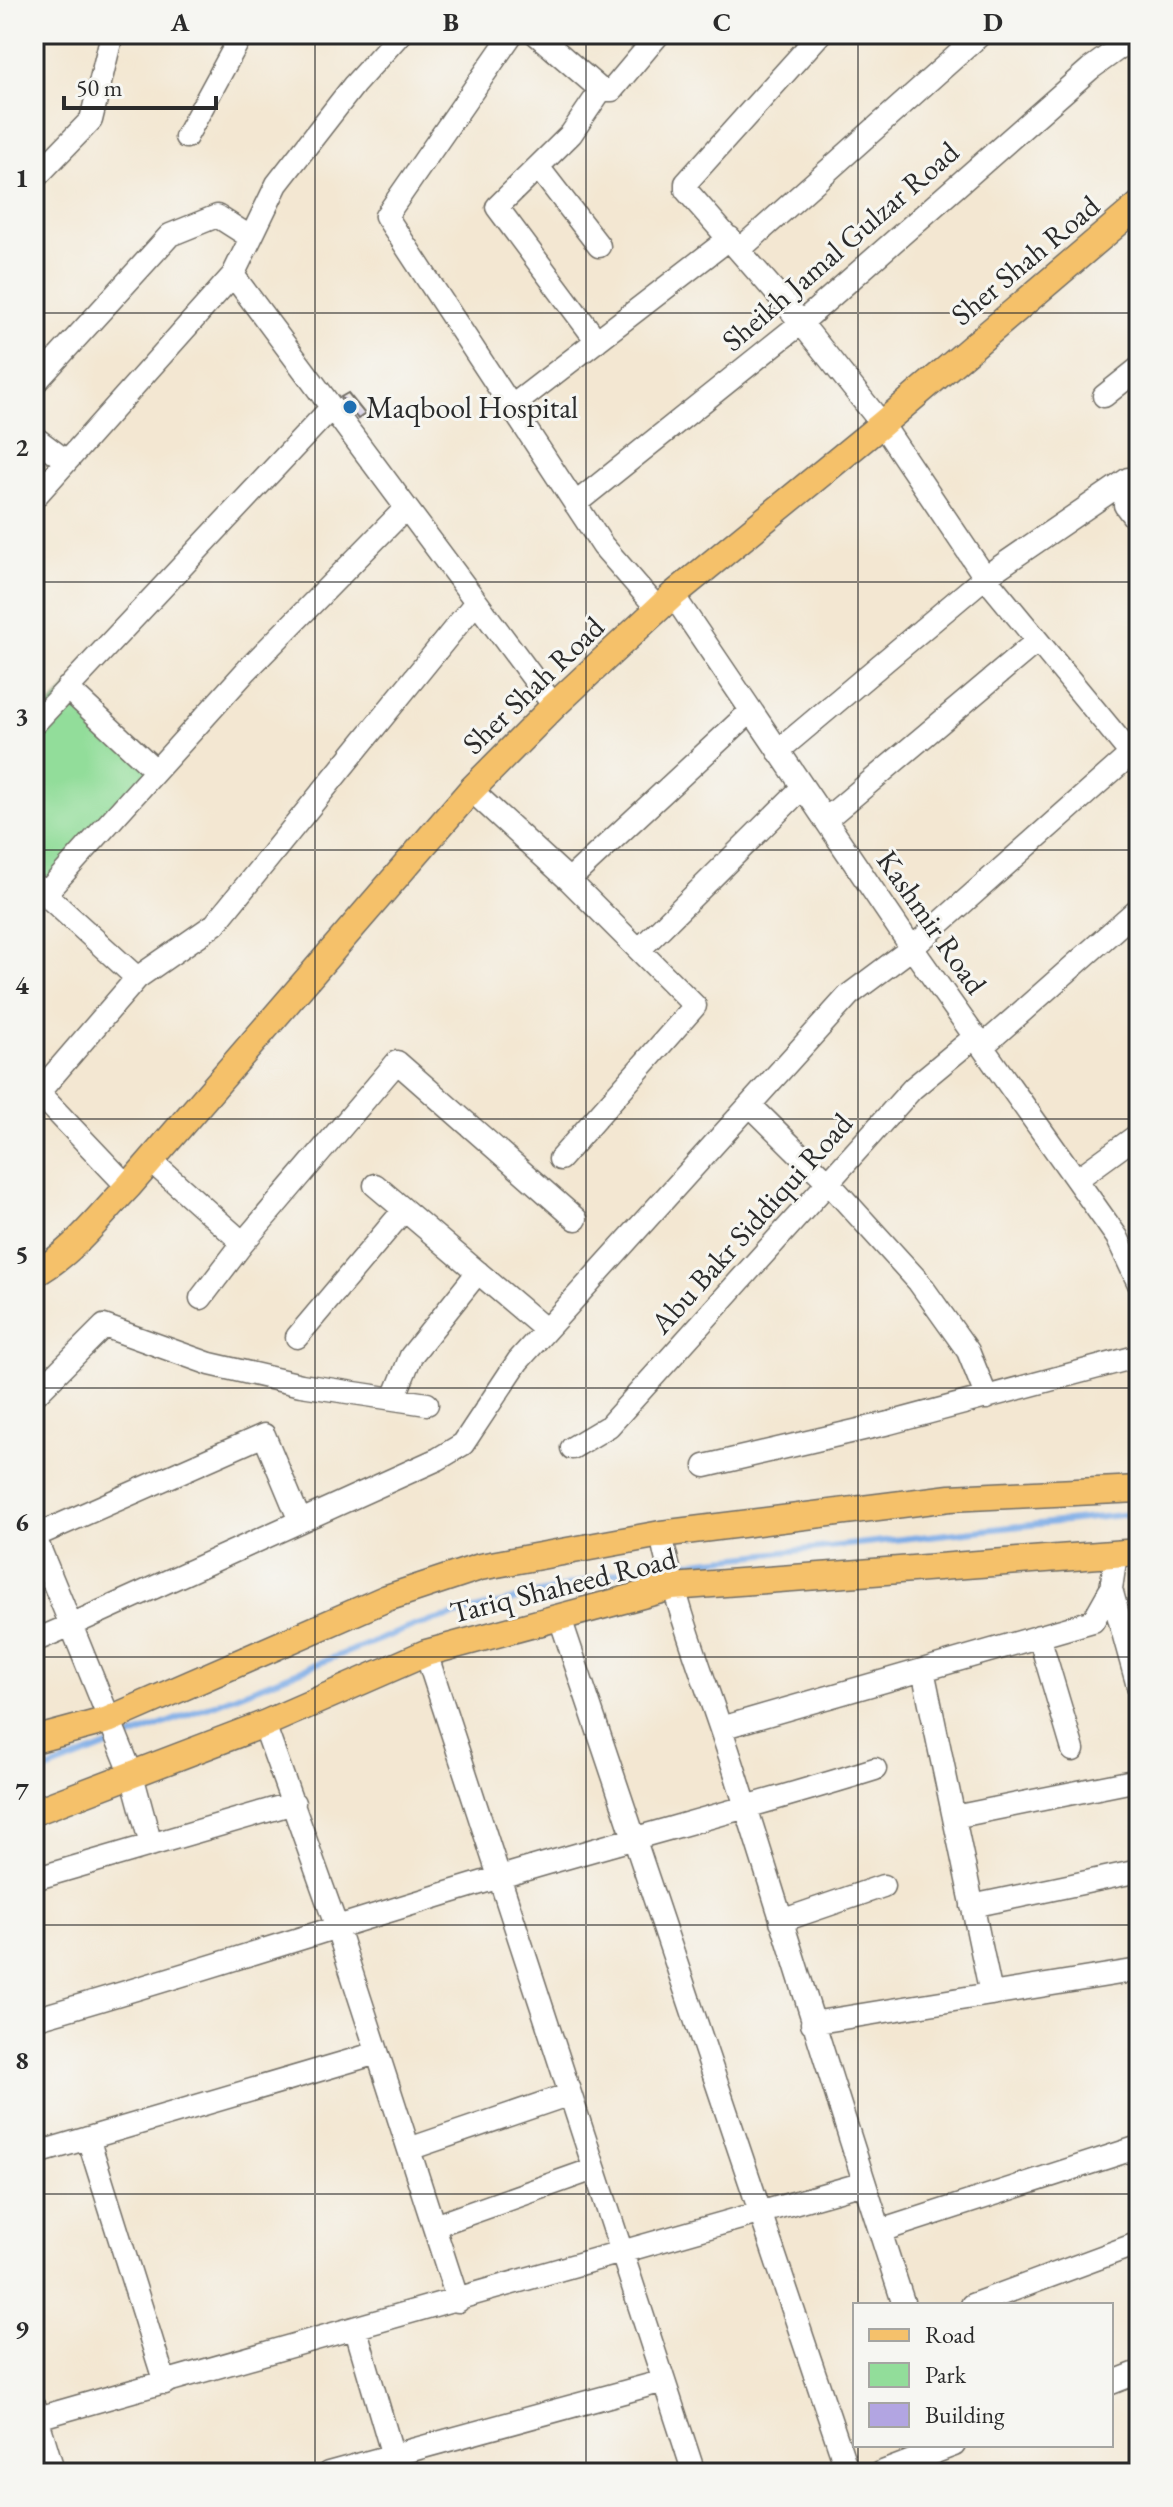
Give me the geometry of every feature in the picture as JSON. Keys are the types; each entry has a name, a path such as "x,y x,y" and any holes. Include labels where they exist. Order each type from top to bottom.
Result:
{"main road":[{"name":"Sher Shah Road","path":"34,1274 69,1248 128,1187 471,790 554,706 665,602 1137,211"},
{"name":"Tariq Shaheed Road","path":"34,1812 131,1771 264,1724 426,1653 560,1618 666,1559 950,1498 1139,1489"},
{"name":"Tariq Shaheed Road","path":"34,1740 110,1723 387,1598 480,1567 666,1559 1127,1553"}],"street":[{"path":"34,179 91,120 112,34"},
{"path":"186,137 242,34"},
{"path":"34,498 233,275 277,184 354,85 400,34"},
{"name":"Kashmir Road","path":"512,34 386,216 603,546 665,602 751,711 912,948 1117,1237 1139,1284"},
{"path":"536,34 601,90 612,90 659,34"},
{"path":"34,1641 438,1459 463,1444 518,1361 849,995 912,948 1135,751 1036,642 985,577 882,424 801,323 686,190 686,183 820,34"},
{"path":"511,407 597,341 734,244 981,34"},
{"name":"Sheikh Jamal Gulzar Road","path":"575,504 801,323 1090,69 1134,37 1139,44"},
{"path":"597,341 497,207 571,134 601,90"},
{"path":"538,167 599,246"},
{"path":"34,384 170,235 217,216 250,237"},
{"path":"233,275 554,706"},
{"path":"1104,396 1139,368"},
{"path":"34,724 331,408"},
{"path":"34,437 66,461"},
{"path":"778,751 985,577 1133,486"},
{"path":"1133,486 1125,505 1139,524"},
{"path":"137,978 40,889 156,771 247,670 406,508"},
{"path":"128,1187 36,1091 137,978 215,924 476,602"},
{"path":"825,820 1036,642"},
{"path":"67,688 156,771"},
{"path":"569,880 751,711"},
{"path":"639,950 803,787"},
{"path":"471,790 569,880 695,1006 560,1159"},
{"name":"Abu Bakr Siddiqui Road","path":"572,1448 609,1426 913,1088 979,1041 1139,908"},
{"path":"201,1298 243,1243 397,1062 576,1219"},
{"path":"750,1105 828,1182 918,1281 968,1351 987,1398"},
{"path":"1077,1179 1139,1134"},
{"path":"151,1161 243,1243"},
{"path":"375,1185 546,1330"},
{"path":"297,1337 404,1210"},
{"path":"394,1398 411,1356 478,1272"},
{"path":"34,1396 104,1326 210,1364 301,1385 427,1404"},
{"path":"705,1466 987,1398 1139,1356"},
{"path":"151,1845 131,1771 34,1535 264,1435 300,1521"},
{"path":"721,1728 1093,1621 1127,1553"},
{"path":"666,1559 903,2303"},
{"path":"1111,1589 1139,1690"},
{"path":"560,1618 848,2473"},
{"path":"1039,1636 1073,1750"},
{"path":"426,1653 694,2473"},
{"path":"923,1670 991,1994"},
{"path":"264,1724 337,1928 458,2301"},
{"path":"34,2019 499,1878 746,1809 875,1769"},
{"path":"954,1817 1133,1781"},
{"path":"34,1879 294,1803"},
{"path":"972,1906 1139,1871"},
{"path":"781,1921 883,1886"},
{"path":"812,2023 1139,1970"},
{"path":"34,2154 377,2053"},
{"path":"409,2149 570,2094"},
{"path":"88,2138 165,2383"},
{"path":"880,2231 1139,2147"},
{"path":"434,2226 594,2169"},
{"path":"54,2473 35,2415 356,2330 864,2183"},
{"path":"977,2303 1139,2243"},
{"path":"356,2330 396,2464"},
{"path":"1113,2382 1139,2372"},
{"path":"328,2473 396,2464 664,2381"},
{"path":"880,2473 949,2447"}],"green space":[{"path":"67,688 156,771 45,894 34,884 34,724"}],"building":[{"path":"348,393 365,414 358,419 341,397"}],"waterway":[{"path":"674,1564 1139,1513"},
{"path":"123,1740 414,1626 631,1569 662,1565"},
{"path":"34,1775 113,1744"}],"place":[{"name":"Maqbool Hospital","path":"350,407"}]}
